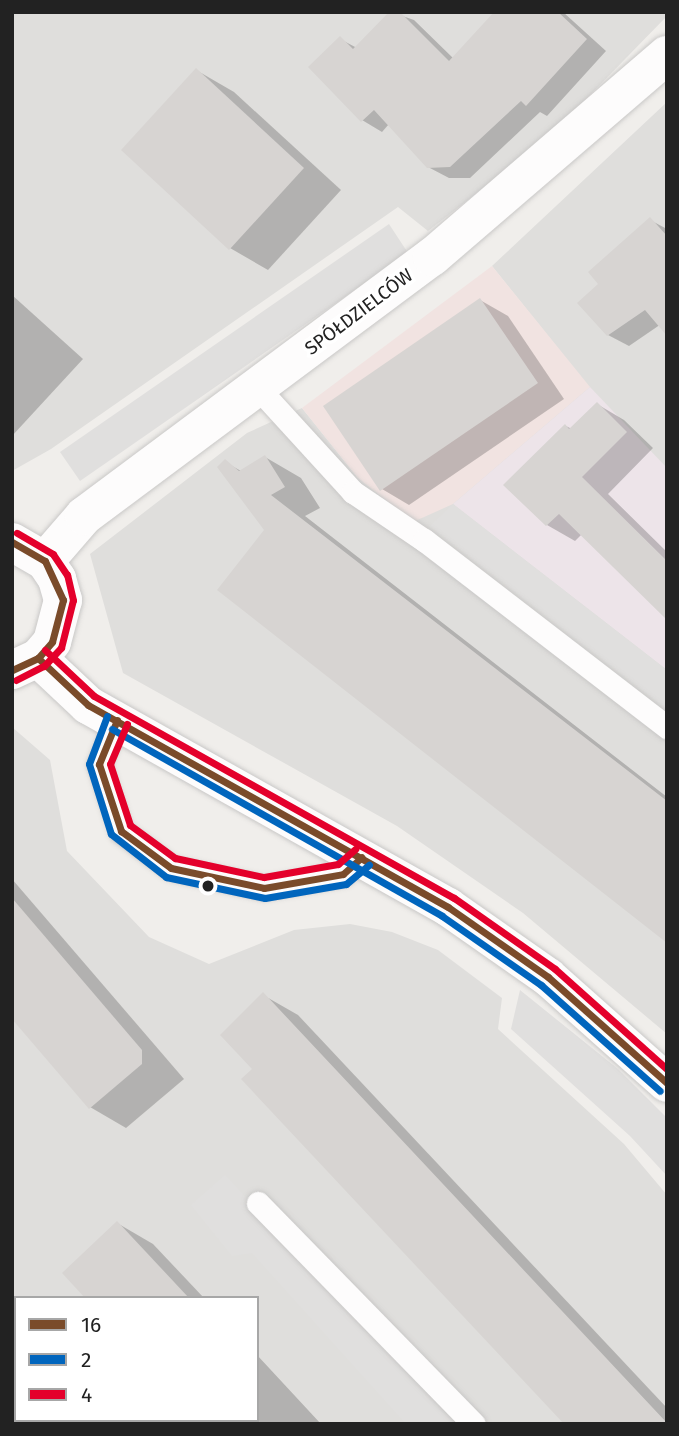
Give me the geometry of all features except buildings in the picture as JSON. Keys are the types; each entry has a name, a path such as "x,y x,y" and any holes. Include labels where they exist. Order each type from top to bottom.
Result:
{"street":[{"name":"SPÓŁDZIELCÓW","path":"45,561 84,516 432,257 667,55"},
{"path":"12,542 45,561 58,579 63,600 57,632 25,664 88,705 449,907 548,977 667,1083"}],"lane":[{"path":"257,387 353,492 424,540 667,727"},
{"path":"117,720 99,764 121,831 171,868 264,888 343,874 362,857"},
{"path":"258,1203 474,1424"}],"shaded area":[{"path":"12,12 667,12 667,16 551,135 428,231 398,207 51,449 12,471"},
{"path":"667,102 667,1034 523,913 397,826 123,673 90,554 247,433 302,408 358,478 589,387 492,266"},
{"path":"389,224 408,253 80,481 60,452"},
{"path":"492,266 590,387 453,504 413,522 358,478 302,408"},
{"path":"590,387 667,468 667,670 453,504"},
{"path":"453,504 667,670 667,709 430,526"},
{"path":"12,727 50,760 67,851 149,937 209,964 294,930 350,924 392,932 438,950 502,998 498,1029 624,1144 667,1195 667,1424 12,1424"},
{"path":"520,990 618,1069 667,1118 667,1176 630,1136 511,1029"},
{"path":"225,1175 456,1424 406,1424 252,1253 232,1256 191,1205"}],"transit line":[{"name":"4","path":"16,680 44,666 61,648 73,600 67,575 53,554 17,533"},
{"name":"16","path":"12,542 45,561 63,600 52,642 38,658 12,670"},
{"name":"4","path":"45,650 94,696 454,898 555,969 667,1069"},
{"name":"16","path":"38,658 88,705 448,907 548,977 667,1083"},
{"name":"2","path":"107,716 89,764 111,834 166,877 265,898 346,884 369,865"},
{"name":"16","path":"117,720 99,764 121,831 171,868 264,888 343,874 362,857"},
{"name":"4","path":"127,724 110,764 130,825 175,858 264,877 338,864 355,849"},
{"name":"2","path":"112,729 442,916 541,985 660,1091"}]}
